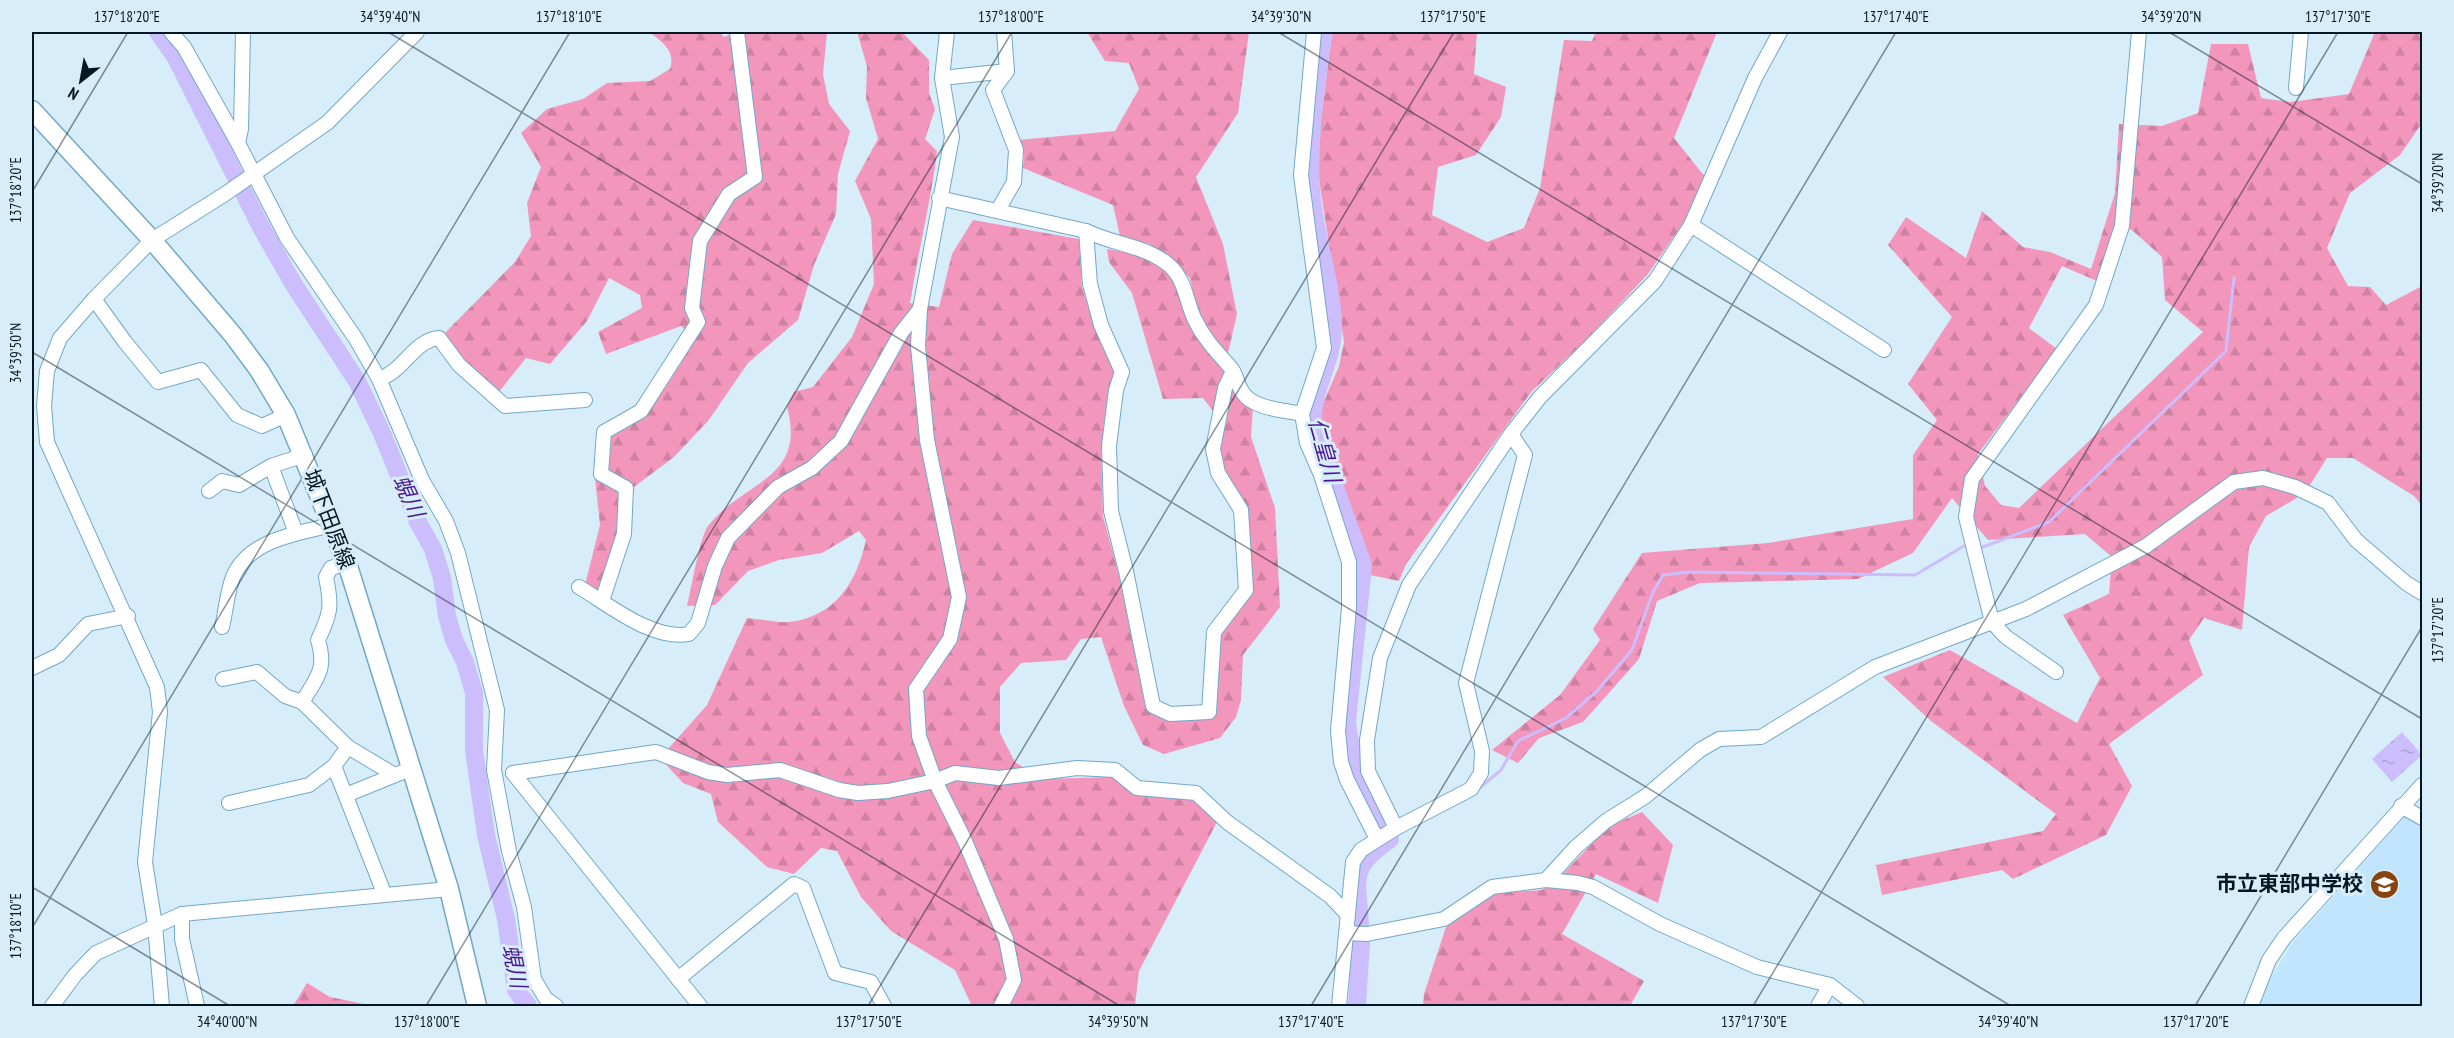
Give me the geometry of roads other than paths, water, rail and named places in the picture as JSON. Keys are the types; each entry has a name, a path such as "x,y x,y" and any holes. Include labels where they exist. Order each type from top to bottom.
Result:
{"main road":[{"name":"城下田原線","path":"32,110 152,240 232,335 259,370 286,415 305,455 347,563 449,889 477,1006"}],"street":[{"path":"171,32 184,47 238,143 248,176 356,339 379,379 422,480 446,521 458,553 497,710 494,770 509,851 524,907 534,978 546,999 556,1006"},
{"path":"184,32 184,47"},
{"path":"238,143 241,129 243,32"},
{"path":"162,1006 155,925 146,862 160,712 157,687 128,616 47,442 44,406 47,371 60,338 94,299 152,240 225,194 327,123 417,32"},
{"path":"602,601 624,534 626,488 601,474 604,432 640,411 698,322 692,308 700,241 729,194 755,177 737,32"},
{"path":"947,32 942,78 952,137 920,309 918,346 927,440 959,597 950,639 916,689 919,736 935,781 964,839 1006,939 1014,980 1001,1006"},
{"path":"998,210 1014,182 1016,150 993,90 1007,71 1004,32"},
{"path":"1314,32 1301,176 1324,348 1302,414 1307,443 1322,475 1349,562 1349,608 1338,731 1341,762 1347,780 1377,839"},
{"path":"1396,828 1368,771 1367,740 1380,658 1409,585 1511,434 1540,397 1655,281 1691,225 1755,78 1780,32"},
{"path":"2056,672 2006,637 1992,622 1966,517 1972,479 2096,305 2122,226 2139,32"},
{"path":"2296,88 2301,32"},
{"path":"942,78 1007,71"},
{"path":"939,198 1086,231 1104,241 1145,250 1171,267 1184,285 1194,319 1209,345 1233,370 1243,394 1260,405 1302,414"},
{"path":"1691,225 1884,350"},
{"path":"1086,231 1093,294 1101,324 1122,372 1116,390 1109,446 1111,511 1126,571 1153,706 1170,714 1209,712 1214,632 1246,590 1241,510 1218,473 1213,449 1225,388 1233,370"},
{"path":"94,299 158,382 201,370 237,415 262,426 286,415"},
{"path":"579,587 618,614 674,637 689,634 698,623 715,566 728,538 778,487 812,468 841,441 901,333 920,309"},
{"path":"379,379 390,376 428,339 439,338 459,365 505,406 585,400"},
{"path":"1339,1006 1353,862 1362,850 1377,839 1471,789 1481,773 1482,751 1466,684 1526,455 1511,434"},
{"path":"209,491 222,481 239,485 271,466 305,455"},
{"path":"271,466 296,533"},
{"path":"1546,880 1576,847 1606,822 1646,796 1685,762 1719,739 1761,737 1875,667 2026,609 2146,546 2234,482 2263,478 2295,487 2328,503 2356,540 2406,584 2422,593"},
{"path":"222,627 234,576 248,557 264,545 296,533 332,525"},
{"path":"302,702 322,669 323,656 318,640 330,615 332,604 326,577 331,568 347,563"},
{"path":"32,668 59,655 88,624 128,616"},
{"path":"223,679 257,672 285,696 302,702 348,747 393,774"},
{"path":"229,803 309,785 334,766 348,747"},
{"path":"700,1006 513,772 657,752 708,772 727,776 780,770 839,790 858,793 888,791 935,781 955,773 999,778 1077,768 1116,770 1137,788 1196,793 1227,822 1330,896 1348,915"},
{"path":"334,766 384,893"},
{"path":"346,795 410,769"},
{"path":"2251,1006 2269,960 2284,938 2422,785"},
{"path":"2401,806 2422,818"},
{"path":"1347,933 1367,934 1444,919 1492,887 1546,880 1593,887 1660,924 1757,967 1830,986 1857,1006"},
{"path":"678,979 794,884 803,888 835,973 871,982 884,1006"},
{"path":"52,1006 75,975 96,953 182,914 384,893 449,889"},
{"path":"182,914 182,939 197,1006"},
{"path":"1818,1006 1830,986"}],"water":[{"path":"2402,732 2422,755 2392,782 2372,759"}],"waterway":[{"name":"蜆川","path":"158,32 176,58 261,227 294,285 357,381 381,431 418,522 433,549 442,578 447,616 474,693 474,750 486,835 506,919 516,990 528,1006"},
{"name":"仁皇川","path":"1324,32 1313,111 1310,170 1313,207 1330,291 1333,325 1330,352 1315,400 1313,426 1363,565 1347,722 1354,769 1383,826"},
{"path":"1983,547 2049,522 2226,351 2234,278"},
{"path":"1477,790 1501,770 1518,741 1566,718 1596,692 1632,650 1653,592 1663,575 1690,572 1915,575 1964,546"},
{"name":"仁皇川","path":"1360,926 1357,885 1361,867 1376,849 1390,839"},
{"name":"仁皇川","path":"1357,1006 1361,942"}],"place":[{"name":"市立東部中学校","path":"2384,884"}]}
